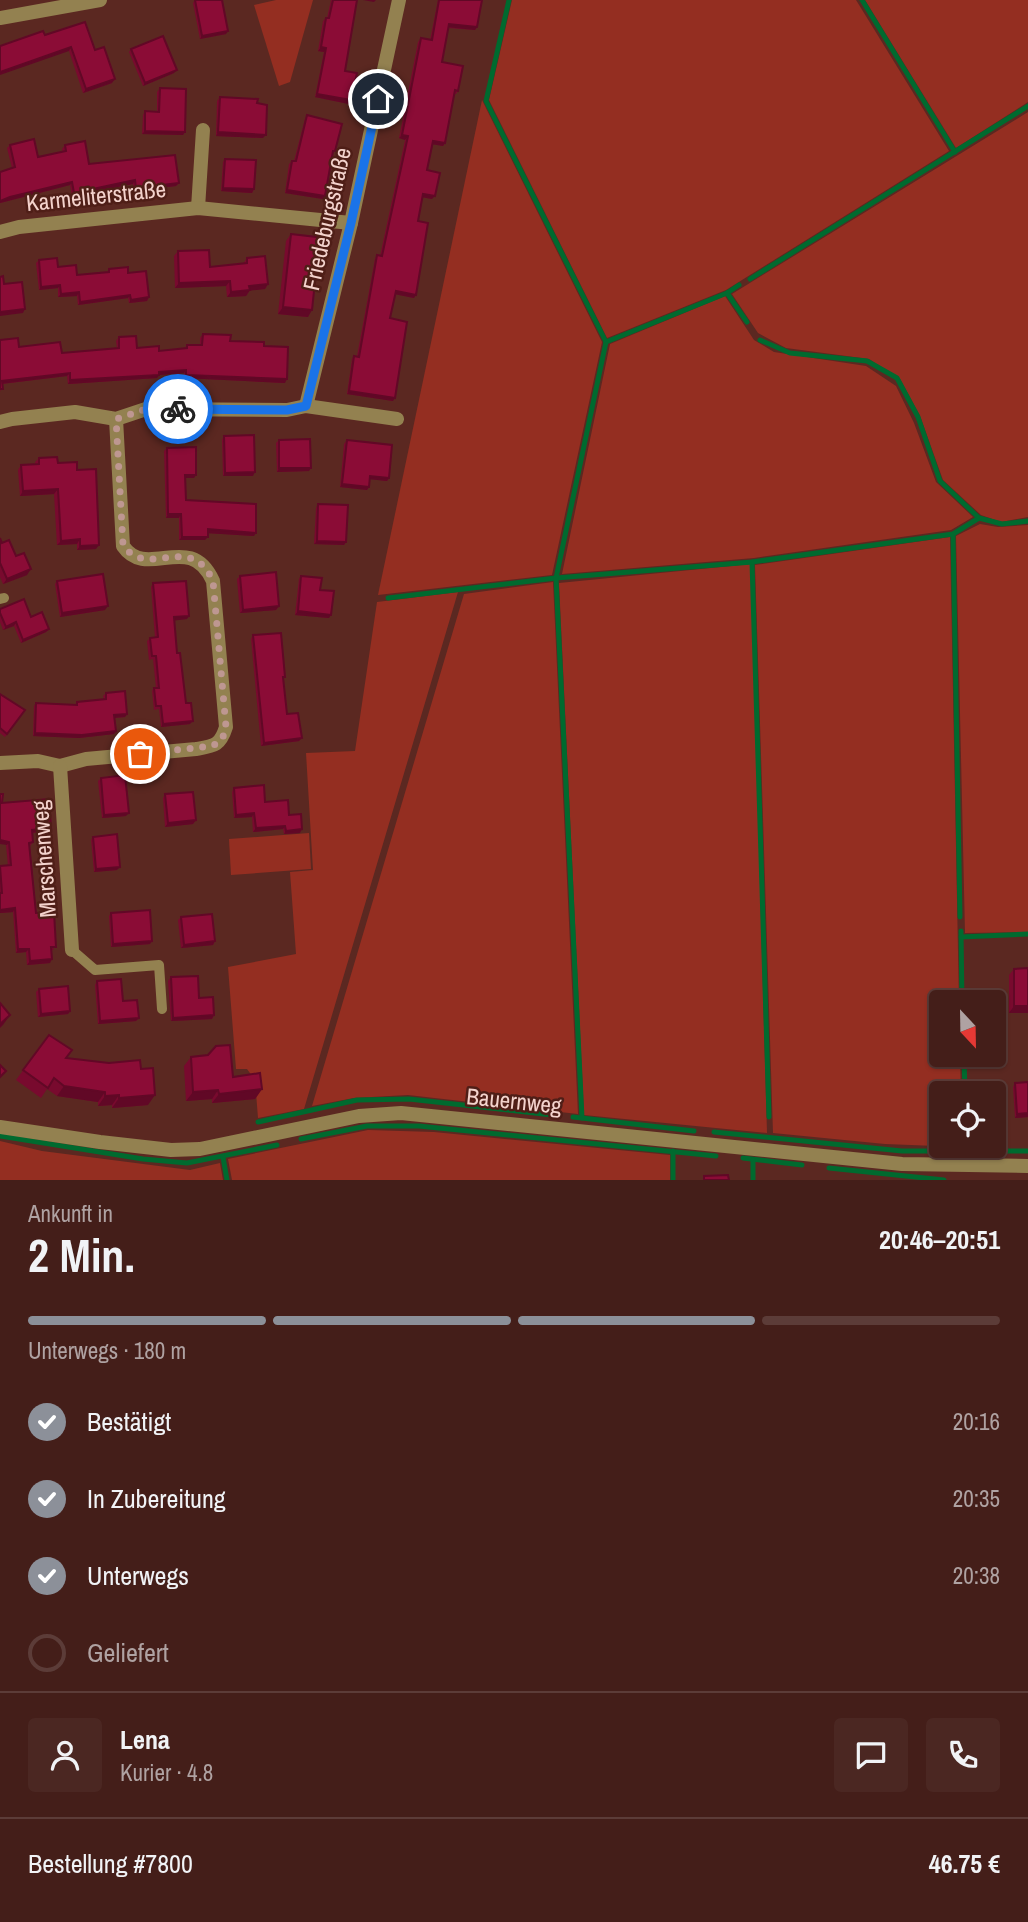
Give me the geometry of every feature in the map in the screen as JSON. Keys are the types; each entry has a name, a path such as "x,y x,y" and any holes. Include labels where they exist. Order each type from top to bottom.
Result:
{"street":[{"path":"0,18 100,0"},
{"name":"Friedeburgstraße","path":"306,406 351,223 399,0"},
{"name":"Karmeliterstraße","path":"198,208 203,130"},
{"name":"Karmeliterstraße","path":"0,232 19,227 198,208 351,223"},
{"path":"0,422 75,412 116,419 146,409 287,410 306,406 397,419"},
{"path":"0,763 38,761 61,766 86,759 212,746 222,740 226,727 213,581 206,566 189,556 138,559 129,554 123,545 116,419"},
{"name":"Marschenweg","path":"61,766 72,950"},
{"name":"Bauernweg","path":"0,1127 171,1150 200,1149 359,1115 401,1113 902,1164 1028,1166"}],"lane":[{"path":"72,950 95,970 159,965 162,1009"}],"shaded area":[{"path":"276,0 313,0 290,82 279,86 254,5"},
{"path":"512,0 856,0 949,151 726,290 607,338 489,100"},
{"path":"865,0 1028,0 1028,102 956,148"},
{"path":"482,100 602,342 552,575 378,595"},
{"path":"1028,112 1028,517 1001,522 981,515 943,480 920,416 900,379 869,359 786,348 758,333 732,294"},
{"path":"725,296 754,340 774,352 866,366 896,386 914,423 936,482 973,517 951,530 754,558 562,574 610,344"},
{"path":"980,524 998,527 1028,525 1028,932 965,933 956,536"},
{"path":"950,537 959,990 929,990 929,1068 960,1068 961,1081 929,1081 929,1146 773,1133 755,565"},
{"path":"751,564 767,1133 584,1115 559,583"},
{"path":"553,582 578,1114 408,1095 354,1098 312,1106 464,594"},
{"path":"458,592 304,1109 258,1118 255,1080 247,1069 236,1069 228,967 296,954 290,872 313,870 306,753 355,751 377,602"},
{"path":"309,833 311,869 231,875 229,839"},
{"path":"368,1130 434,1132 670,1155 670,1180 232,1180 228,1159"},
{"path":"0,1141 42,1151 190,1170 220,1163 223,1180 0,1180"}],"building":[{"path":"195,0 222,0 228,31 202,36"},
{"path":"333,0 357,0 345,71 357,73 351,100 317,94 326,48 321,47 326,18 329,18"},
{"path":"439,0 482,0 477,27 449,24 442,62 463,66 458,91 455,90 445,143 433,141 427,170 440,173 435,196 423,194 418,221 428,223 416,295 396,291 390,318 407,322 395,398 349,391 354,356 359,357 377,255 382,256 408,136 402,135 421,38 432,40"},
{"path":"85,22 95,50 104,47 115,79 86,89 71,47 0,72 0,46 43,31 45,35"},
{"path":"163,36 177,70 145,83 131,49"},
{"path":"160,88 186,89 185,132 145,131 145,111 159,112"},
{"path":"220,97 258,99 257,103 267,105 266,135 218,132"},
{"path":"307,115 342,124 333,151 325,196 287,190 292,161 296,161"},
{"path":"34,139 38,157 66,151 65,145 85,141 89,164 175,155 179,183 136,188 135,180 74,193 72,182 0,201 0,172 15,167 10,145"},
{"path":"225,159 256,160 254,189 223,188"},
{"path":"291,234 325,238 322,264 317,263 312,310 283,307"},
{"path":"209,250 210,267 247,263 247,258 265,256 268,284 231,292 230,281 179,283 178,251"},
{"path":"57,258 58,267 76,265 77,275 128,267 128,273 146,271 149,297 131,300 130,295 80,302 79,292 61,294 60,285 41,287 39,260"},
{"path":"3,276 4,284 22,282 25,309 0,312 0,277"},
{"path":"203,334 231,335 230,341 264,342 264,346 288,347 287,379 186,375 186,370 159,372 159,375 70,380 70,373 2,381 3,389 0,389 0,340 18,338 19,347 60,342 62,353 119,348 119,337 136,336 137,348 159,346 159,351 202,345"},
{"path":"254,435 255,472 225,473 224,436"},
{"path":"310,439 311,468 279,468 279,440"},
{"path":"347,440 392,445 389,478 370,476 369,487 342,484"},
{"path":"196,447 196,475 185,475 186,500 256,504 256,533 208,529 208,537 182,537 181,514 168,514 167,448"},
{"path":"57,457 58,463 77,462 77,470 96,469 99,545 80,546 80,539 61,541 58,489 23,491 21,465 39,464 39,458"},
{"path":"318,504 348,505 346,542 317,541"},
{"path":"0,538 2,543 9,540 16,556 24,553 31,569 7,579 0,563"},
{"path":"276,572 279,606 243,610 240,576"},
{"path":"103,574 108,606 62,613 57,581"},
{"path":"301,576 322,578 320,590 334,591 331,615 298,611"},
{"path":"186,581 189,616 174,617 186,703 191,703 193,721 163,724 161,706 156,706 154,688 159,688 156,656 152,656 150,638 158,637 153,583"},
{"path":"24,599 31,617 42,612 49,629 23,640 16,622 6,627 0,609"},
{"path":"281,633 287,714 298,713 302,738 264,743 253,635"},
{"path":"125,691 127,714 114,715 116,731 82,735 35,733 36,703 77,705 77,702 106,699 106,693"},
{"path":"0,694 25,710 7,734 0,728"},
{"path":"125,775 129,813 104,815 101,778"},
{"path":"264,785 265,802 288,800 289,815 301,814 302,829 286,831 285,826 256,828 254,813 236,815 234,788"},
{"path":"193,792 196,820 168,823 165,794"},
{"path":"0,794 3,794 2,803 49,799 51,828 32,830 33,842 29,843 36,913 54,912 56,947 51,947 52,959 30,961 29,949 18,949 15,908 0,910 0,866 11,865 9,842 0,840"},
{"path":"117,834 120,867 96,869 93,837"},
{"path":"150,910 152,941 113,944 111,913"},
{"path":"212,914 215,941 184,945 181,917"},
{"path":"1028,968 1028,1006 1014,1006 1014,969"},
{"path":"198,976 199,998 213,997 214,1015 173,1018 171,977"},
{"path":"121,979 123,1001 137,1000 139,1018 100,1021 97,981"},
{"path":"68,986 70,1011 41,1014 39,989"},
{"path":"0,1003 10,1015 0,1024"},
{"path":"49,1035 72,1050 66,1058 109,1063 140,1060 141,1069 153,1068 155,1095 119,1098 119,1095 105,1096 105,1092 64,1086 54,1078 48,1088 23,1070"},
{"path":"230,1045 233,1077 260,1073 262,1089 219,1094 218,1090 193,1092 191,1057 208,1055 216,1046"},
{"path":"0,1065 6,1071 0,1077"},
{"path":"1028,1082 1028,1113 1017,1114 1015,1083"},
{"path":"728,1175 729,1180 704,1180 704,1176"}],"waterway":[{"path":"509,0 486,101 606,342"},
{"path":"862,0 955,152"},
{"path":"750,279 1028,106"},
{"path":"582,1118 556,578 606,342 727,293 739,285"},
{"path":"727,293 747,322"},
{"path":"760,340 790,353 867,361 897,378 918,417 940,481 979,518 1002,524 1028,521"},
{"path":"388,598 556,578 752,562 953,534 979,518"},
{"path":"953,534 960,917"},
{"path":"752,562 769,1117"},
{"path":"961,931 962,990"},
{"path":"961,937 1028,934"},
{"path":"964,1068 965,1081"},
{"path":"258,1122 357,1100 409,1099 552,1115"},
{"path":"573,1117 694,1131"},
{"path":"301,1139 367,1126 419,1126 716,1156"},
{"path":"714,1132 902,1151 929,1151"},
{"path":"0,1136 143,1159 187,1163 277,1145"},
{"path":"673,1151 673,1180"},
{"path":"1006,1151 1028,1151"},
{"path":"223,1157 227,1180"},
{"path":"743,1158 802,1165"},
{"path":"753,1160 753,1180"},
{"path":"829,1168 944,1180"}],"way so far":[{"path":"140,754 212,746 222,740 226,727 213,581 206,566 189,556 138,559 129,554 123,545 116,419 146,409 178,409"}],"route":[{"path":"178,409 287,410 306,406 378,99"}]}
